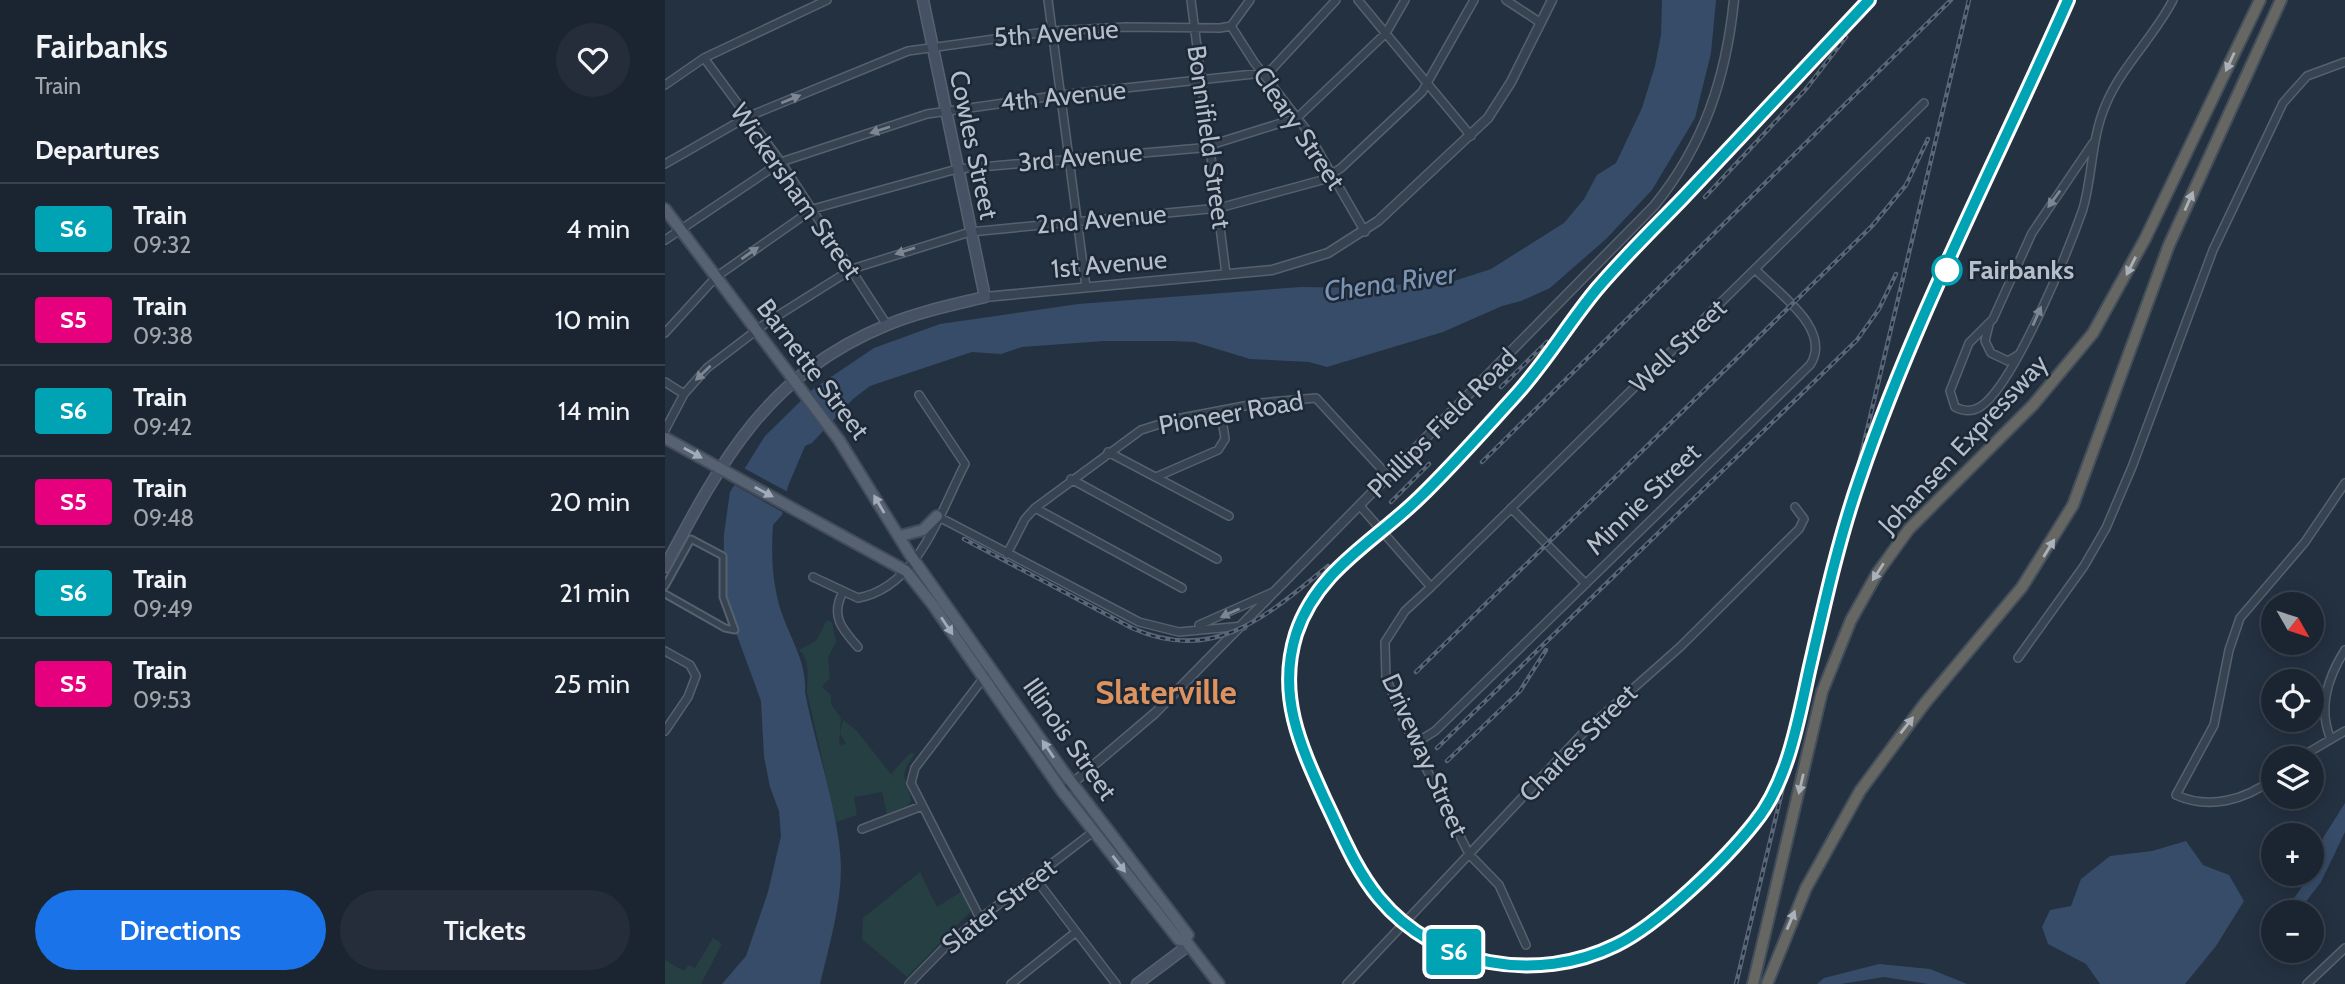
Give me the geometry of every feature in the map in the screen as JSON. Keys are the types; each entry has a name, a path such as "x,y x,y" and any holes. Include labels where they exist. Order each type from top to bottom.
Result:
{"highway":[{"name":"Johansen Expressway","path":"1753,984 1822,692 1850,620 1878,572 1909,529 2033,405 2093,333 2145,239 2260,0"},
{"path":"1766,984 1806,888 1860,791 1925,703 2022,587 2073,505 2164,258 2281,0"}],"main road":[{"name":"Cowles Street","path":"923,0 985,298"},
{"name":"Barnette Street","path":"665,209 839,440 916,561"},
{"name":"1st Avenue","path":"665,567 753,421 794,380 844,347 887,325 985,298"},
{"path":"665,438 906,571"},
{"path":"900,536 923,530 937,516"},
{"name":"Illinois Street","path":"916,561 1073,784 1188,935 1187,942"},
{"name":"Illinois Street","path":"906,571 933,605 1093,832 1179,940 1187,942 1219,984"},
{"path":"1137,984 1187,942"}],"street":[{"path":"665,85 704,58 826,0"},
{"path":"1048,0 1086,287"},
{"name":"Bonnifield Street","path":"1191,0 1226,274"},
{"path":"1231,26 1250,0"},
{"path":"1263,73 1272,69 1336,0"},
{"path":"1358,0 1471,136"},
{"name":"3rd Avenue","path":"665,333 716,277 813,209 957,169 1211,146 1297,118 1386,33 1405,0"},
{"name":"2nd Avenue","path":"665,430 684,394 707,368 756,330 852,269 970,232 1219,208 1310,184 1332,174 1428,84 1474,0"},
{"path":"1506,0 1541,23"},
{"name":"1st Avenue","path":"985,298 1292,266 1328,253 1365,232 1471,136 1487,118 1511,82 1552,0"},
{"name":"Phillips Field Road","path":"1062,791 1155,713 1645,217 1670,186 1697,142 1716,98 1727,57 1734,0"},
{"path":"2021,352 2008,361 1991,353 1985,341 1990,325 2037,223 2093,143 2112,92 2173,0"},
{"name":"5th Avenue","path":"665,164 747,117 877,62 932,45 1053,31 1126,27 1195,30 1231,26"},
{"name":"Cleary Street","path":"1231,26 1297,118 1365,232"},
{"name":"Wickersham Street","path":"704,58 781,162 887,325"},
{"path":"2018,658 2084,566 2106,528 2132,467 2213,250 2283,103 2307,76 2345,62"},
{"name":"4th Avenue","path":"665,240 781,162 946,110 1061,94 1202,82 1263,73"},
{"name":"Well Street","path":"1431,587 1924,103"},
{"path":"1990,325 1969,343 1951,384 1949,398 1955,407 1967,411 1980,407 2003,384 2021,352 2083,209 2090,183 2093,143"},
{"name":"Minnie Street","path":"1414,744 1435,731 1799,377 1818,353 1818,341 1811,328 1756,270"},
{"path":"665,382 684,394"},
{"path":"813,577 858,598 877,592 916,561 965,464 919,395"},
{"name":"Pioneer Road","path":"1007,554 1025,519 1035,508 1141,430 1260,403 1316,398 1389,477"},
{"path":"1156,477 1219,450 1224,439 1221,412"},
{"path":"1108,452 1229,516"},
{"path":"1071,479 1217,559"},
{"path":"2261,786 2242,797 2222,802 2204,802 2176,795 2214,725 2229,650 2240,618 2305,542 2345,484"},
{"path":"1360,506 1431,587"},
{"name":"Charles Street","path":"1347,984 1584,732 1680,647 1799,529 1804,519 1795,507"},
{"path":"1035,508 1182,588"},
{"path":"1511,508 1586,584"},
{"path":"937,516 1139,622 1179,632 1243,626"},
{"path":"665,586 691,538 723,556 723,597 735,629 725,628 665,594"},
{"name":"Driveway Street","path":"1431,587 1405,611 1385,642 1387,678 1414,744 1469,854 1499,885 1526,944"},
{"path":"1179,632 1234,611 1279,588"},
{"path":"843,592 836,610 837,620 858,647"},
{"path":"2330,737 2323,712 2325,698 2345,650"},
{"path":"665,651 695,669 696,683 665,730"},
{"path":"980,918 911,783 915,768 992,667"},
{"path":"2317,746 2345,731"},
{"path":"862,829 922,806"},
{"name":"Slater Street","path":"909,984 951,941 1093,832"},
{"path":"1035,878 1116,984"},
{"path":"1011,984 1076,932"},
{"path":"2307,984 2345,948"}],"green space":[{"path":"827,620 832,622 836,642 828,657 830,678 822,687 831,695 831,704 841,718 839,745 846,744 840,734 843,720 856,730 891,774 910,753 915,754 905,773 911,801 907,806 887,814 882,792 854,797 857,815 836,822 807,692 807,664 799,650 816,641"},
{"path":"920,872 937,907 962,891 971,911 907,977 862,939 863,918"},
{"path":"713,938 722,944 701,984 665,984 665,960 684,971 688,965 695,968"}],"water":[{"path":"1662,0 1716,0 1711,53 1695,118 1652,190 1606,239 1550,288 1443,332 1327,367 1309,362 1250,359 1194,342 1172,341 1104,341 1022,347 1001,354 972,352 870,386 853,399 812,443 805,446 788,486 782,515 773,525 773,567 780,608 803,670 809,713 840,847 837,911 820,984 722,984 746,956 768,892 781,836 779,811 770,787 764,757 761,701 723,597 724,534 730,492 765,436 813,389 874,348 940,324 1078,304 1301,287 1367,288 1405,284 1416,289 1451,282 1491,269 1564,223 1584,199 1597,175 1616,163 1642,108 1655,66 1661,35"},
{"path":"2345,803 2345,832 2324,876 2324,836"},
{"path":"2186,841 2203,865 2229,875 2244,901 2216,946 2185,984 2100,984 2086,964 2048,944 2042,927 2050,910 2071,906 2081,879 2110,856 2152,851"},
{"path":"2303,886 2318,886 2307,900 2293,900"},
{"path":"1879,964 1930,969 1967,984 1928,984 1884,977 1841,984 1817,984 1824,978"}],"pier":[{"path":"740,466 790,493 786,514 731,483"}],"railway":[{"path":"1555,343 1598,288 1869,0"},
{"path":"1482,462 1951,0"},
{"path":"1797,725 1969,0"},
{"path":"1872,442 1905,360 2068,0"},
{"path":"1705,197 1806,89 1846,37"},
{"path":"1416,672 1872,226 1906,185 1928,139"},
{"path":"1437,748 1857,340 1879,309 1896,274"},
{"path":"1560,337 1510,402 1473,444 1415,502 1352,554 1324,582 1303,617 1290,662 1291,706 1296,727 1311,770 1342,838 1368,884 1390,910 1415,931 1444,947 1475,958 1507,964 1539,965 1572,961 1603,951 1633,936 1663,913 1732,848 1754,823 1777,784 1799,717"},
{"path":"1501,387 1547,342"},
{"path":"1391,502 1429,464"},
{"path":"964,539 1132,628 1162,638 1189,641 1214,638 1261,617 1328,566"},
{"path":"1447,761 1520,691 1546,650"},
{"path":"1736,984 1783,787"}],"train":[{"name":"S6","path":"1869,0 1598,288 1529,381 1435,482 1413,504 1337,566 1318,590 1303,616 1291,656 1288,691 1293,724 1300,745 1353,859 1372,890 1403,922 1429,940 1455,953 1501,964 1535,966 1584,958 1613,947 1659,917 1741,838 1759,817 1771,797 1791,745 1842,535 1880,421 2068,0"}],"place":[{"name":"Fairbanks","path":"1947,270"}],"district":[{"name":"Slaterville","path":"1166,692"}],"water label":[{"name":"Chena River","path":"1390,282"}]}
